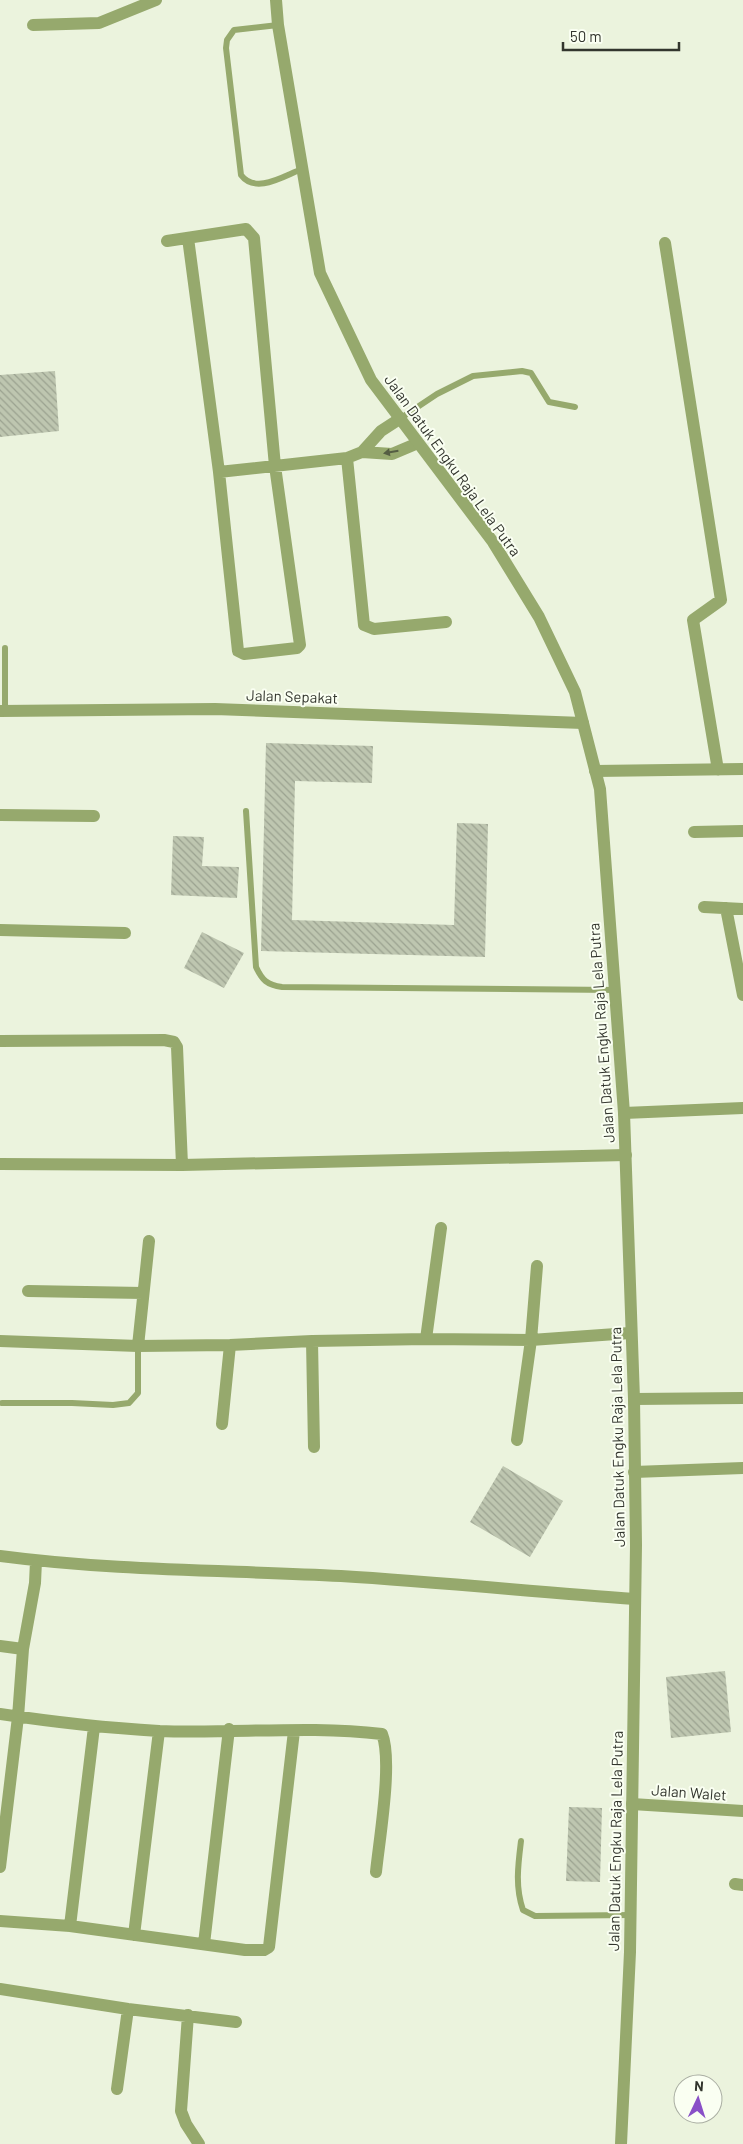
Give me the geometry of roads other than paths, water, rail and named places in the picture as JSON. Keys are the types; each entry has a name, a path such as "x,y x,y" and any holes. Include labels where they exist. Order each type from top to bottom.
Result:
{"street":[{"path":"33,25 99,23 156,0"},
{"name":"Jalan Datuk Engku Raja Lela Putra","path":"276,0 278,24 320,273 371,380 493,542 538,616 574,692 600,789 624,1113 630,1333 634,1399 636,1600 630,1915 621,2144"},
{"path":"167,241 246,229 252,234 275,466 300,645 297,648 244,654 238,650 219,472 188,238"},
{"path":"665,243 721,600 693,620 718,770"},
{"path":"219,472 347,458 362,452 381,432 400,418"},
{"path":"362,452 392,454 418,443"},
{"path":"347,458 364,625 374,629 446,622"},
{"name":"Jalan Sepakat","path":"2,710 214,709 582,722"},
{"path":"595,771 743,769"},
{"path":"0,815 94,816"},
{"path":"694,832 743,831"},
{"path":"704,907 743,909"},
{"path":"726,908 743,995"},
{"path":"0,930 125,933"},
{"path":"0,1042 164,1040 174,1042 177,1047 182,1165"},
{"path":"624,1113 743,1108"},
{"path":"0,1164 182,1165 626,1155"},
{"path":"426,1338 441,1228"},
{"path":"138,1346 149,1241"},
{"path":"517,1440 531,1340 537,1266"},
{"path":"28,1291 143,1293"},
{"path":"0,1341 138,1346 230,1345 426,1338 531,1340 630,1333"},
{"path":"312,1341 314,1447"},
{"path":"222,1424 230,1345"},
{"path":"634,1399 743,1398"},
{"path":"634,1472 743,1468"},
{"path":"0,1556 36,1561 341,1576 636,1600"},
{"path":"0,1867 5,1780 18,1717 23,1649 36,1561"},
{"path":"0,1646 23,1649"},
{"path":"0,1714 94,1728 160,1731 229,1729 352,1730 382,1734 386,1743 385,1781 376,1872"},
{"path":"70,1926 94,1728"},
{"path":"204,1944 229,1729"},
{"path":"134,1935 160,1731"},
{"path":"0,1921 70,1926 256,1951 269,1947 294,1731"},
{"name":"Jalan Walet","path":"632,1804 743,1812"},
{"path":"0,1989 128,2009 236,2022"},
{"path":"117,2089 128,2009"},
{"path":"188,2015 181,2111 186,2124 199,2144"}],"lane":[{"path":"278,24 234,30 227,40 226,48 241,175 250,182 266,183 302,169"},
{"path":"400,418 437,394 472,376 522,371 531,373 549,402 576,407"},
{"path":"2,710 5,648"},
{"path":"246,811 256,967 261,979 270,985 282,987 616,990"},
{"path":"2,1403 113,1405 129,1403 138,1393 138,1346"},
{"path":"521,1841 517,1874 518,1897 523,1910 535,1916 630,1915"}]}
